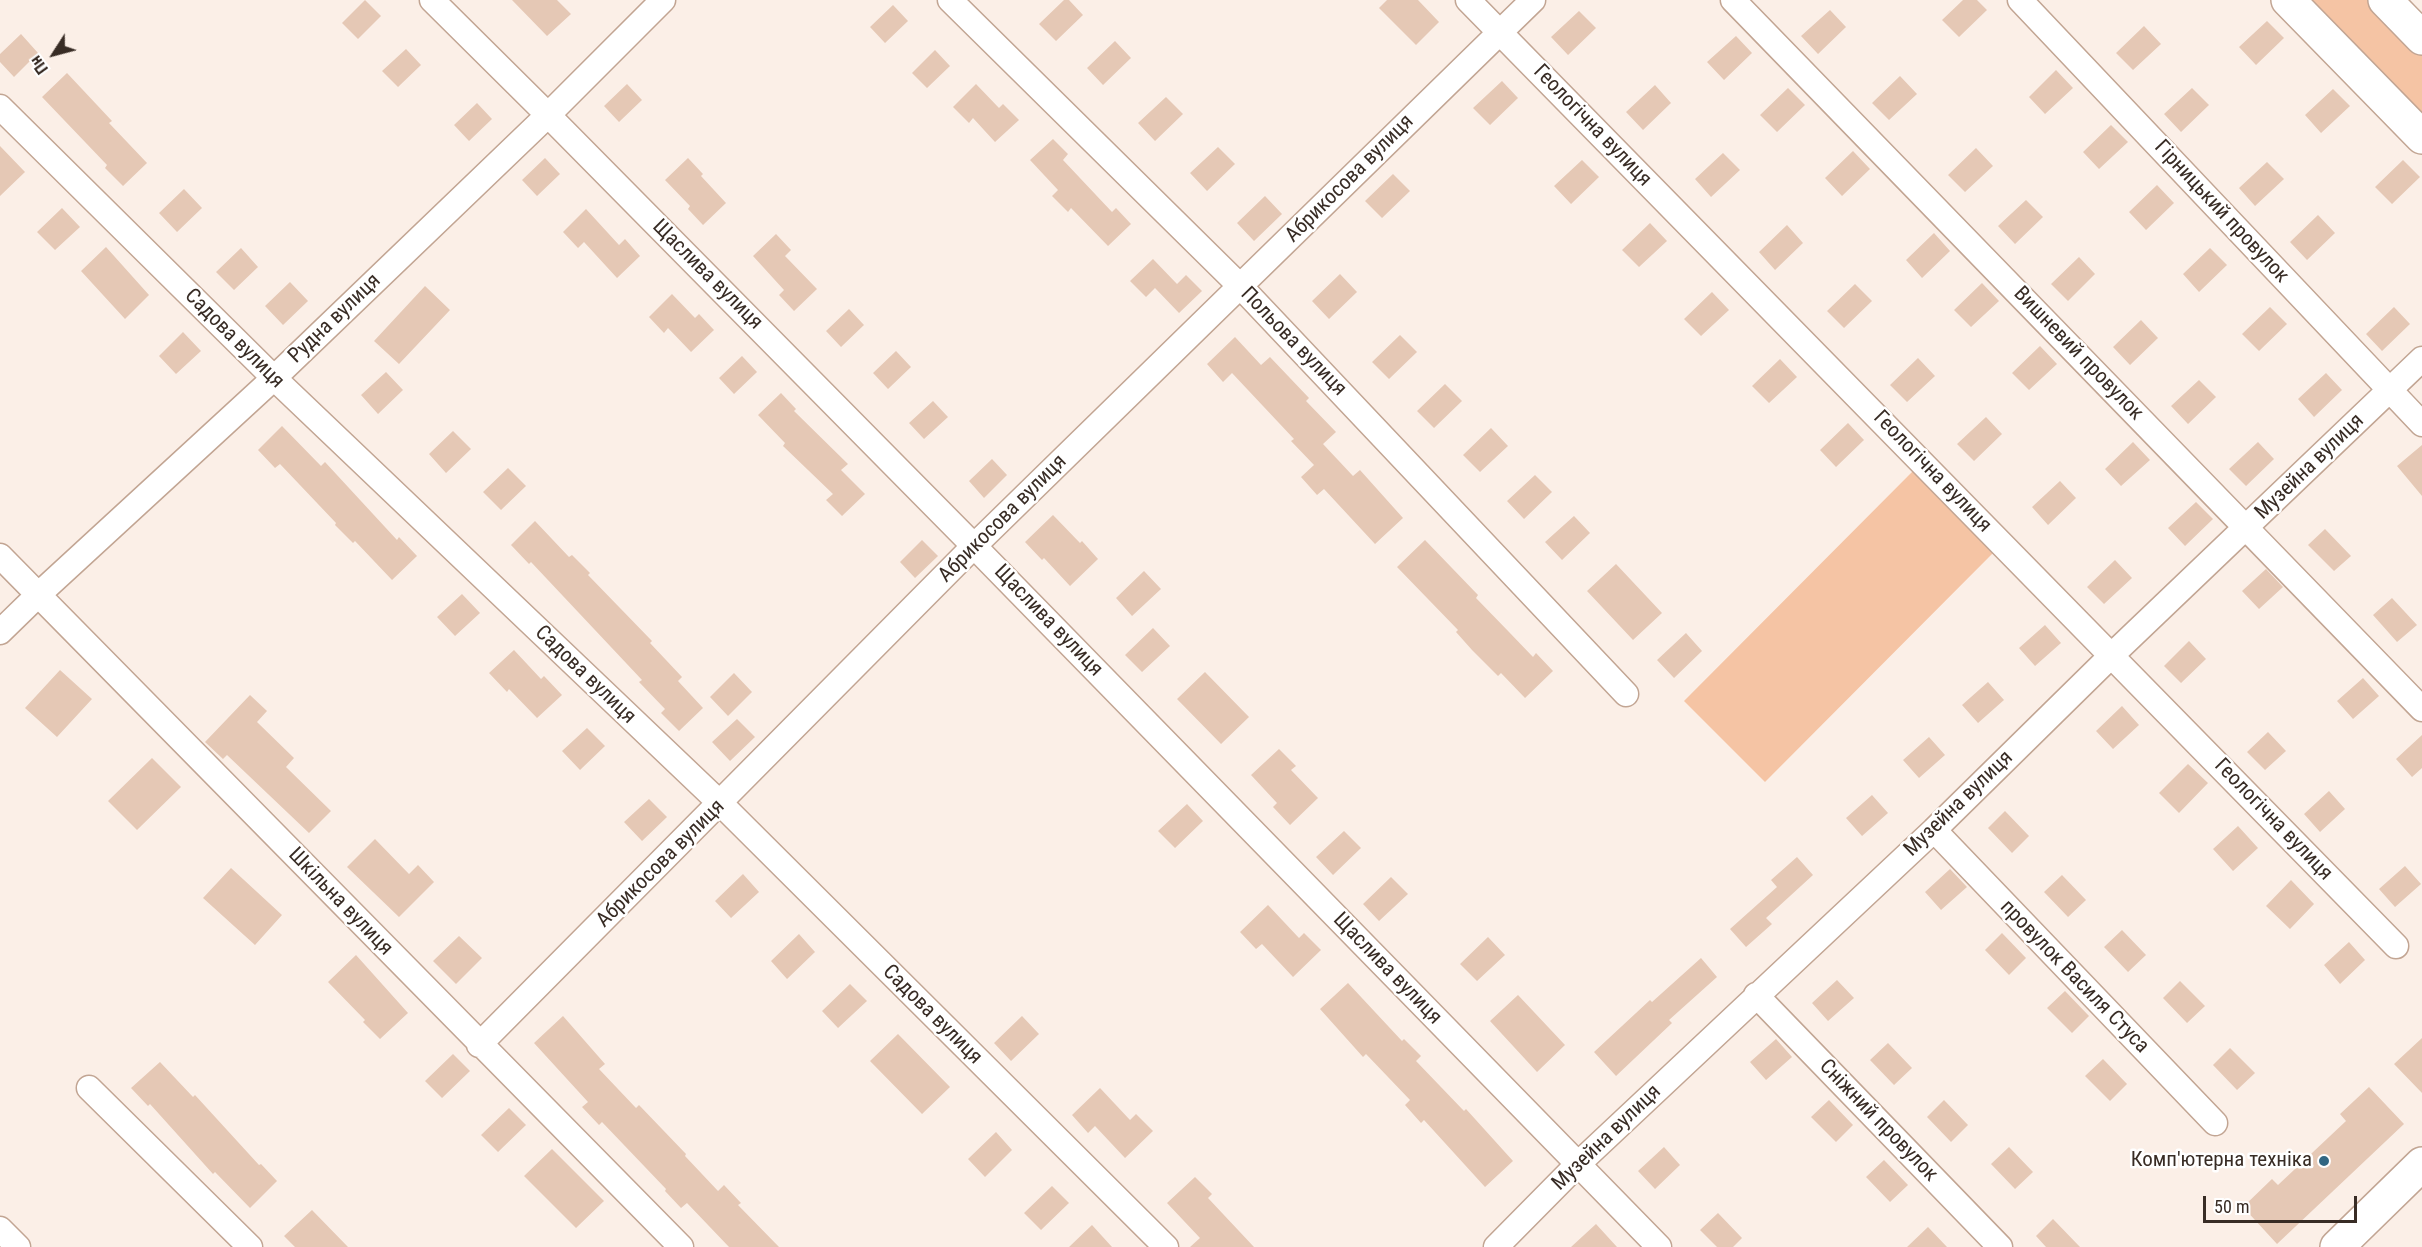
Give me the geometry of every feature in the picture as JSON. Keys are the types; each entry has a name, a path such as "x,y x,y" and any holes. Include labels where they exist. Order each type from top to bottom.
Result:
{"street":[{"name":"Щаслива вулиця","path":"432,0 974,546 1659,1247"},
{"name":"Рудна вулиця","path":"0,632 274,378 548,115 663,0"},
{"name":"Польова вулиця","path":"950,0 1240,287 1626,694"},
{"name":"Геологічна вулиця","path":"1468,0 2396,945"},
{"name":"Абрикосова вулиця","path":"479,1045 721,804 974,546 1533,0"},
{"name":"Вишневий провулок","path":"1733,0 2422,709"},
{"name":"Гірницький провулок","path":"2020,0 2422,424"},
{"path":"2288,0 2422,137"},
{"path":"2385,0 2422,38"},
{"name":"Садова вулиця","path":"0,107 274,378 721,804 1166,1247"},
{"name":"Музейна вулиця","path":"1496,1247 1577,1165 1934,830 2112,655 2422,359"},
{"name":"Шкільна вулиця","path":"0,556 479,1045 681,1247"},
{"name":"провулок Василя Стуса","path":"1934,830 2215,1123"},
{"name":"Сніжний провулок","path":"1756,995 2000,1247"},
{"path":"89,1088 250,1247"},
{"path":"2337,1247 2422,1164"},
{"path":"0,1229 18,1247"}],"shaded area":[{"path":"2297,0 2371,0 2422,54 2422,130"},
{"path":"1914,470 1995,551 1765,782 1684,701"}],"building":[{"path":"365,0 381,16 358,39 342,23"},
{"path":"512,0 557,0 571,14 547,36"},
{"path":"1064,0 1069,0 1083,15 1056,41 1039,24"},
{"path":"1387,0 1418,0 1439,22 1416,45 1379,8"},
{"path":"1963,0 1977,0 1987,10 1959,37 1942,20"},
{"path":"893,5 908,21 885,43 870,27"},
{"path":"1830,10 1846,27 1818,54 1801,36"},
{"path":"1579,11 1596,28 1568,55 1551,37"},
{"path":"2267,21 2284,38 2256,65 2239,47"},
{"path":"2144,26 2161,44 2133,70 2116,53"},
{"path":"21,34 38,53 14,77 0,62 0,54"},
{"path":"1736,36 1752,53 1724,80 1707,62"},
{"path":"1115,41 1131,58 1103,85 1087,68"},
{"path":"406,49 421,65 398,87 382,71"},
{"path":"935,50 950,66 927,88 912,73"},
{"path":"2056,70 2073,88 2045,114 2029,97"},
{"path":"67,73 112,121 109,123 147,163 123,186 105,168 107,165 42,97"},
{"path":"1900,76 1917,94 1889,120 1872,103"},
{"path":"1502,81 1518,98 1490,125 1473,108"},
{"path":"627,84 642,100 619,122 604,106"},
{"path":"976,84 999,108 1003,104 1019,120 995,142 973,118 969,123 953,107"},
{"path":"1655,85 1671,103 1643,130 1626,112"},
{"path":"1788,88 1805,105 1777,132 1760,115"},
{"path":"2192,88 2209,105 2181,132 2164,114"},
{"path":"2333,89 2350,106 2321,133 2305,115"},
{"path":"1166,97 1183,114 1155,141 1138,123"},
{"path":"477,103 492,119 469,141 454,125"},
{"path":"2111,125 2128,142 2099,169 2083,152"},
{"path":"1053,139 1068,154 1063,160 1112,212 1116,208 1131,224 1108,246 1071,208 1068,212 1052,196 1058,190 1030,160"},
{"path":"0,146 25,172 0,196"},
{"path":"1218,147 1235,164 1207,191 1190,173"},
{"path":"1976,148 1993,166 1965,192 1948,175"},
{"path":"1853,151 1870,169 1842,196 1825,178"},
{"path":"1723,153 1740,170 1711,197 1695,179"},
{"path":"545,158 560,174 537,196 522,180"},
{"path":"688,158 726,203 703,225 688,209 690,206 665,180"},
{"path":"1582,160 1599,177 1571,204 1554,186"},
{"path":"2403,160 2420,177 2392,204 2375,187"},
{"path":"2267,162 2284,179 2255,206 2239,188"},
{"path":"1393,174 1410,191 1382,218 1365,201"},
{"path":"2157,185 2174,203 2146,230 2129,212"},
{"path":"184,189 202,208 177,232 159,213"},
{"path":"1265,196 1282,214 1254,241 1237,223"},
{"path":"2026,200 2043,217 2015,244 1998,226"},
{"path":"62,208 80,227 55,250 37,232"},
{"path":"586,209 619,245 625,239 640,256 617,278 584,242 578,248 563,232"},
{"path":"2318,215 2335,233 2307,260 2290,242"},
{"path":"1650,223 1667,241 1639,267 1622,250"},
{"path":"1787,225 1803,243 1775,270 1759,252"},
{"path":"1934,233 1950,251 1922,278 1906,260"},
{"path":"776,234 791,250 785,256 817,289 794,311 779,295 784,290 753,256"},
{"path":"106,247 149,295 125,319 81,271"},
{"path":"241,248 258,267 234,290 216,272"},
{"path":"2210,248 2227,265 2199,292 2183,274"},
{"path":"2079,257 2095,274 2068,301 2051,284"},
{"path":"1153,259 1177,284 1186,275 1202,291 1179,313 1155,288 1146,297 1130,281"},
{"path":"1340,274 1357,292 1329,319 1312,301"},
{"path":"290,282 308,301 283,325 265,306"},
{"path":"1982,283 1999,301 1971,327 1954,310"},
{"path":"1855,284 1872,301 1844,328 1827,311"},
{"path":"425,286 450,310 399,364 374,341"},
{"path":"1712,292 1729,310 1701,336 1684,319"},
{"path":"672,294 695,318 699,314 714,330 691,352 668,328 664,333 649,317"},
{"path":"2270,307 2287,324 2259,351 2242,334"},
{"path":"2394,307 2410,324 2382,351 2366,334"},
{"path":"849,309 864,325 841,347 826,331"},
{"path":"2141,320 2158,338 2130,365 2113,347"},
{"path":"183,332 201,351 176,374 159,356"},
{"path":"1400,335 1417,352 1389,379 1372,362"},
{"path":"1235,337 1261,365 1270,357 1309,398 1306,401 1336,432 1323,444 1353,476 1360,470 1403,518 1375,544 1324,489 1317,495 1301,477 1314,465 1291,441 1294,439 1232,373 1223,382 1207,364"},
{"path":"2040,346 2057,364 2029,390 2012,373"},
{"path":"896,351 911,367 888,389 873,373"},
{"path":"742,356 757,372 734,394 719,378"},
{"path":"1918,358 1935,376 1907,402 1890,385"},
{"path":"1780,359 1797,377 1769,403 1752,386"},
{"path":"386,372 403,390 378,414 361,395"},
{"path":"2326,373 2342,390 2314,417 2298,399"},
{"path":"2199,380 2216,397 2188,424 2171,406"},
{"path":"1445,384 1462,401 1434,428 1417,411"},
{"path":"781,393 796,409 794,411 848,464 841,470 865,494 842,516 826,500 833,494 783,446 785,443 758,415"},
{"path":"933,401 948,417 924,439 909,423"},
{"path":"1986,417 2002,434 1974,461 1957,444"},
{"path":"1848,423 1864,440 1836,467 1820,450"},
{"path":"282,426 321,466 325,462 397,540 399,537 417,556 392,580 355,541 353,543 335,525 336,523 280,464 275,468 258,450"},
{"path":"1491,428 1508,446 1480,472 1463,455"},
{"path":"453,431 471,449 446,473 429,454"},
{"path":"2133,442 2150,460 2121,486 2105,469"},
{"path":"2258,442 2274,459 2246,486 2229,469"},
{"path":"2422,445 2422,496 2397,466"},
{"path":"992,459 1007,475 984,498 969,481"},
{"path":"508,468 526,486 501,510 483,492"},
{"path":"1535,475 1552,492 1524,519 1507,501"},
{"path":"2060,481 2076,498 2048,525 2032,507"},
{"path":"2196,502 2213,519 2185,546 2168,528"},
{"path":"1053,515 1098,559 1070,586 1044,558 1042,560 1025,542"},
{"path":"1574,516 1590,533 1562,560 1545,542"},
{"path":"535,521 569,557 572,555 590,573 588,575 652,641 650,643 682,677 678,681 703,708 679,731 661,713 665,709 639,682 642,680 531,562 529,564 511,545"},
{"path":"2325,529 2351,556 2334,571 2308,545"},
{"path":"922,540 938,556 915,578 900,562"},
{"path":"1425,540 1478,595 1476,598 1533,657 1536,653 1553,671 1525,698 1501,673 1498,676 1472,650 1456,632 1458,630 1397,567"},
{"path":"2115,560 2132,578 2104,604 2087,587"},
{"path":"1616,564 1662,613 1633,640 1587,591"},
{"path":"2266,569 2283,587 2259,609 2242,591"},
{"path":"1144,571 1161,589 1132,616 1116,598"},
{"path":"462,594 480,613 455,636 437,617"},
{"path":"2392,598 2417,625 2397,642 2373,615"},
{"path":"2045,625 2061,643 2035,666 2019,648"},
{"path":"1153,628 1170,646 1142,672 1125,655"},
{"path":"1686,633 1702,651 1674,678 1657,660"},
{"path":"2189,641 2206,659 2181,683 2164,666"},
{"path":"514,650 541,679 544,676 562,695 537,718 509,689 507,692 489,673"},
{"path":"60,670 92,699 57,737 25,708"},
{"path":"1205,672 1249,717 1221,744 1177,699"},
{"path":"734,673 752,692 728,716 710,697"},
{"path":"2363,678 2379,696 2353,719 2337,701"},
{"path":"1988,682 2004,700 1978,723 1962,705"},
{"path":"250,695 267,711 257,722 294,758 286,767 331,811 309,833 227,755 223,759 205,742"},
{"path":"2122,706 2139,725 2113,749 2096,731"},
{"path":"737,719 755,737 730,761 712,742"},
{"path":"587,728 605,746 580,770 562,751"},
{"path":"2268,732 2286,751 2265,770 2247,752"},
{"path":"2422,735 2422,768 2412,777 2396,759"},
{"path":"1929,737 1945,755 1919,778 1903,760"},
{"path":"1279,749 1296,766 1291,770 1318,798 1290,825 1273,807 1277,803 1251,775"},
{"path":"152,758 181,787 137,830 108,801"},
{"path":"2188,764 2208,783 2179,813 2159,793"},
{"path":"2329,791 2345,809 2320,832 2304,814"},
{"path":"1872,795 1888,813 1862,836 1846,818"},
{"path":"649,799 667,817 642,841 624,822"},
{"path":"1187,804 1203,821 1175,848 1158,831"},
{"path":"2005,811 2029,836 2012,853 1988,828"},
{"path":"2238,826 2258,848 2233,871 2213,849"},
{"path":"1344,831 1361,848 1333,875 1316,857"},
{"path":"375,839 409,874 418,865 434,882 399,917 347,867"},
{"path":"1797,857 1813,875 1766,918 1772,924 1746,947 1730,929 1777,887 1771,880"},
{"path":"2405,866 2421,884 2395,907 2379,889"},
{"path":"231,868 282,915 255,945 203,898"},
{"path":"1950,869 1967,887 1941,910 1925,892"},
{"path":"743,874 759,892 731,918 715,901"},
{"path":"2062,875 2086,900 2068,917 2044,892"},
{"path":"1391,877 1408,894 1379,921 1363,904"},
{"path":"2291,880 2314,904 2290,929 2266,906"},
{"path":"1268,905 1299,938 1304,933 1321,950 1293,977 1262,944 1256,949 1240,932"},
{"path":"2122,930 2146,955 2128,972 2104,947"},
{"path":"2002,933 2026,958 2009,975 1985,950"},
{"path":"799,934 815,952 787,979 771,961"},
{"path":"459,936 482,958 456,984 433,961"},
{"path":"1488,937 1505,955 1477,981 1460,964"},
{"path":"2349,942 2365,960 2340,984 2324,965"},
{"path":"356,955 408,1013 380,1039 328,982"},
{"path":"1701,958 1717,977 1669,1020 1672,1023 1616,1076 1594,1052 1650,1000 1652,1002"},
{"path":"1837,980 1854,998 1828,1021 1812,1003"},
{"path":"2180,981 2205,1006 2187,1023 2163,998"},
{"path":"1348,983 1402,1041 1404,1039 1421,1056 1416,1061 1464,1111 1466,1109 1513,1161 1485,1187 1424,1120 1421,1123 1405,1105 1410,1100 1366,1054 1363,1057 1320,1009"},
{"path":"850,984 867,1001 838,1028 822,1011"},
{"path":"2065,991 2089,1016 2072,1033 2047,1008"},
{"path":"1518,995 1565,1045 1537,1072 1490,1021"},
{"path":"563,1016 605,1064 599,1069 636,1108 639,1105 718,1191 724,1185 741,1203 738,1205 779,1247 729,1247 687,1203 681,1208 665,1191 666,1189 602,1122 599,1125 582,1107 588,1102 534,1043"},
{"path":"1022,1016 1039,1034 1011,1061 994,1043"},
{"path":"898,1034 950,1087 922,1114 870,1061"},
{"path":"2422,1038 2422,1093 2394,1064"},
{"path":"1776,1039 1792,1057 1766,1080 1750,1062"},
{"path":"1888,1043 1912,1068 1894,1085 1870,1060"},
{"path":"2230,1048 2255,1073 2237,1090 2213,1065"},
{"path":"453,1054 470,1071 442,1098 425,1081"},
{"path":"2103,1059 2127,1084 2110,1101 2085,1076"},
{"path":"160,1062 193,1097 195,1095 259,1165 261,1164 277,1181 250,1208 215,1172 213,1174 150,1104 148,1106 131,1088"},
{"path":"2369,1087 2404,1124 2277,1244 2243,1207 2272,1179 2278,1185 2346,1121 2340,1114"},
{"path":"1100,1088 1130,1120 1136,1114 1153,1131 1125,1158 1095,1126 1088,1133 1072,1115"},
{"path":"1829,1100 1853,1125 1836,1142 1811,1117"},
{"path":"1944,1100 1968,1125 1951,1142 1927,1117"},
{"path":"509,1108 526,1125 498,1152 481,1135"},
{"path":"996,1132 1012,1150 985,1177 968,1159"},
{"path":"1664,1147 1680,1165 1655,1189 1638,1171"},
{"path":"2009,1147 2033,1172 2015,1189 1991,1164"},
{"path":"552,1149 604,1201 576,1228 524,1176"},
{"path":"1884,1160 1908,1185 1890,1202 1866,1177"},
{"path":"1195,1177 1212,1194 1208,1198 1254,1247 1190,1247 1200,1238 1167,1203"},
{"path":"1052,1186 1069,1203 1041,1230 1024,1213"},
{"path":"312,1210 348,1247 295,1247 284,1236"},
{"path":"1718,1213 1742,1238 1733,1247 1717,1247 1700,1230"},
{"path":"2053,1219 2080,1247 2046,1247 2036,1236"},
{"path":"1596,1224 1617,1247 1571,1247"},
{"path":"1092,1225 1112,1247 1069,1247"},
{"path":"1928,1227 1947,1247 1907,1247"}],"place":[{"name":"Комп'ютерна техніка","path":"2324,1161"}]}
